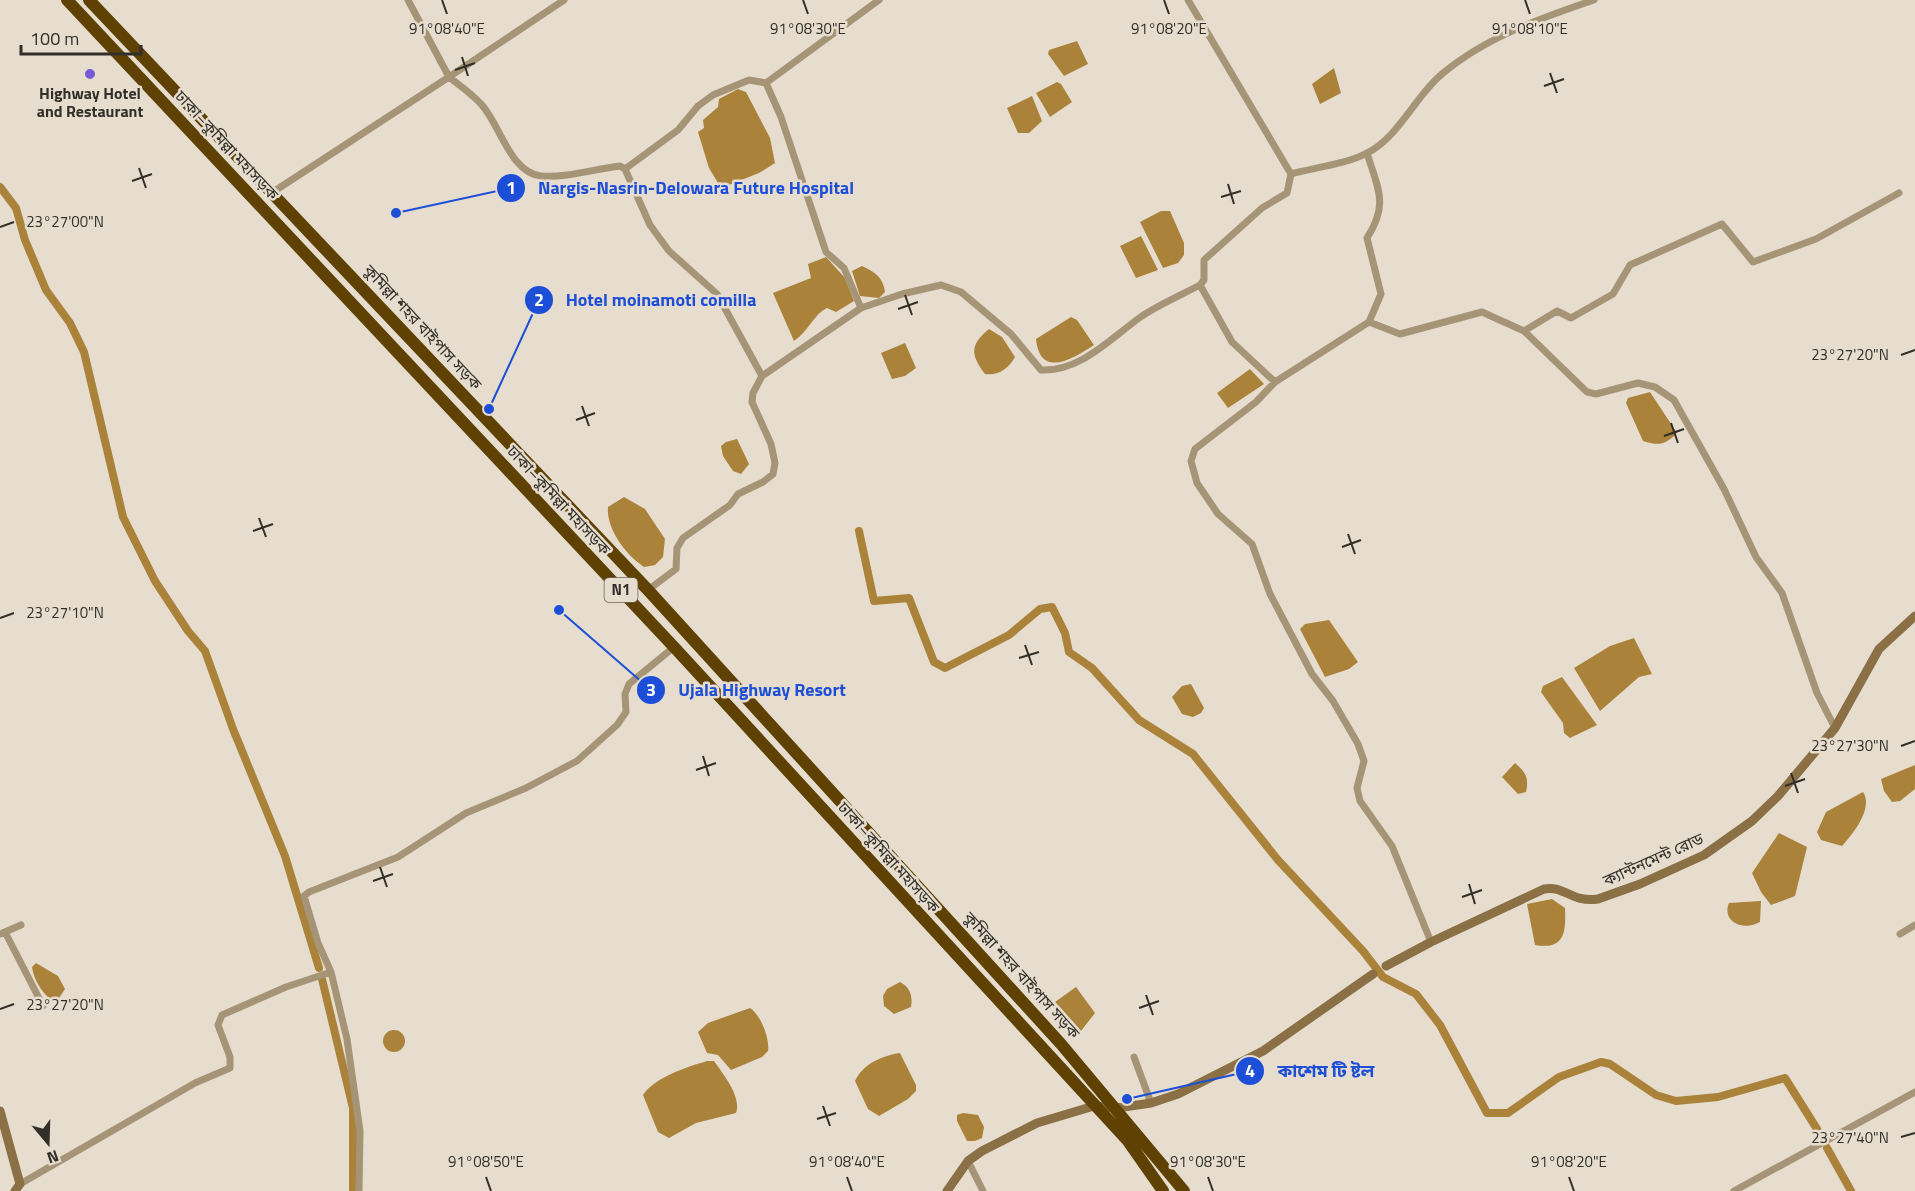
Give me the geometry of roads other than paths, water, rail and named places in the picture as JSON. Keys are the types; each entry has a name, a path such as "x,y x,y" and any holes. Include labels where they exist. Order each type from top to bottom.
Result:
{"highway":[{"name":"ঢাকা–কুমিল্লা মহাসড়ক","path":"67,0 674,647 1128,1141 1163,1191"},
{"name":"কুমিল্লা শহর বাইপাস সড়ক","path":"89,0 648,590 916,883 1116,1108 1184,1191"}],"main road":[{"name":"ক্যান্টনমেন্ট রোড","path":"1386,966 1431,942 1544,889 1561,890 1585,901 1598,899 1640,884 1704,855 1752,821 1778,796 1835,728 1879,649 1915,616"},
{"path":"947,1191 968,1161 982,1151 1037,1123 1094,1106 1116,1108 1151,1103 1178,1094 1251,1058 1373,974"},
{"path":"0,1111 17,1187"}],"street":[{"path":"408,0 449,77 481,104 498,126 506,148 526,169 538,176 556,177 620,166 625,169 650,225 669,250 717,294 762,376"},
{"path":"273,192 564,0"},
{"path":"625,169 678,130 699,106 713,95 749,80 766,83 879,0"},
{"path":"648,590 676,569 677,548 683,538 730,505 738,494 763,482 772,474 776,463 771,444 752,402 753,393 762,376 861,308 902,294 941,285 961,292 1011,334 1041,370 1052,370 1098,351 1142,316 1200,285 1204,280 1204,261 1262,208 1287,193 1291,174 1188,0"},
{"path":"1291,174 1367,153 1390,133 1440,75 1474,50 1526,24 1594,0"},
{"path":"766,83 781,117 826,252 844,268 861,308"},
{"path":"1367,153 1382,200 1380,214 1367,238 1381,294 1370,322 1275,382 1256,402 1195,449 1191,461 1197,483 1218,514 1252,544 1270,594 1312,674 1333,701 1358,744 1364,761 1357,788 1360,801 1392,846 1431,942"},
{"path":"1524,331 1557,311 1571,318 1613,294 1630,265 1722,224 1753,262 1816,239 1899,193"},
{"path":"1200,285 1232,342 1275,382"},
{"path":"1370,322 1400,334 1482,312 1524,331 1587,392 1596,394 1638,382 1655,387 1674,400 1724,489 1756,557 1782,593 1817,693 1835,728"},
{"path":"359,1191 360,1131 347,1039 331,972 318,943 304,896 398,857 466,813 526,788 577,761 617,725 626,712 628,684 674,647"},
{"path":"21,925 3,933 43,1006"},
{"path":"1900,934 1915,925"},
{"path":"17,1187 195,1083 230,1068 230,1057 218,1024 222,1015 286,987 331,972"},
{"path":"1134,1057 1151,1103"},
{"path":"1734,1191 1915,1092"},
{"path":"968,1161 983,1191"}],"waterway":[{"path":"0,187 16,208 25,240 46,290 70,323 84,352 123,517 155,581 188,631 205,651 233,729 285,856 319,968"},
{"path":"859,531 874,601 909,598 934,662 945,668 1009,635 1040,609 1052,607 1065,633 1069,652 1092,668 1139,720 1193,754 1278,860 1363,951 1383,977 1416,994 1440,1025 1487,1113 1508,1113 1559,1077 1601,1062 1610,1064 1656,1095 1676,1101 1718,1097 1785,1078 1817,1129"},
{"path":"322,979 353,1108 353,1191"},
{"path":"1827,1148 1851,1191"}],"place":[{"name":"Highway Hotel and Restaurant","path":"90,74"},
{"name":"Nargis-Nasrin-Delowara Future Hospital","path":"396,213"},
{"name":"Hotel moinamoti comilla","path":"489,409"},
{"name":"Ujala Highway Resort","path":"559,610"},
{"name":"কাশেম টি ষ্টল","path":"1127,1099"}]}
